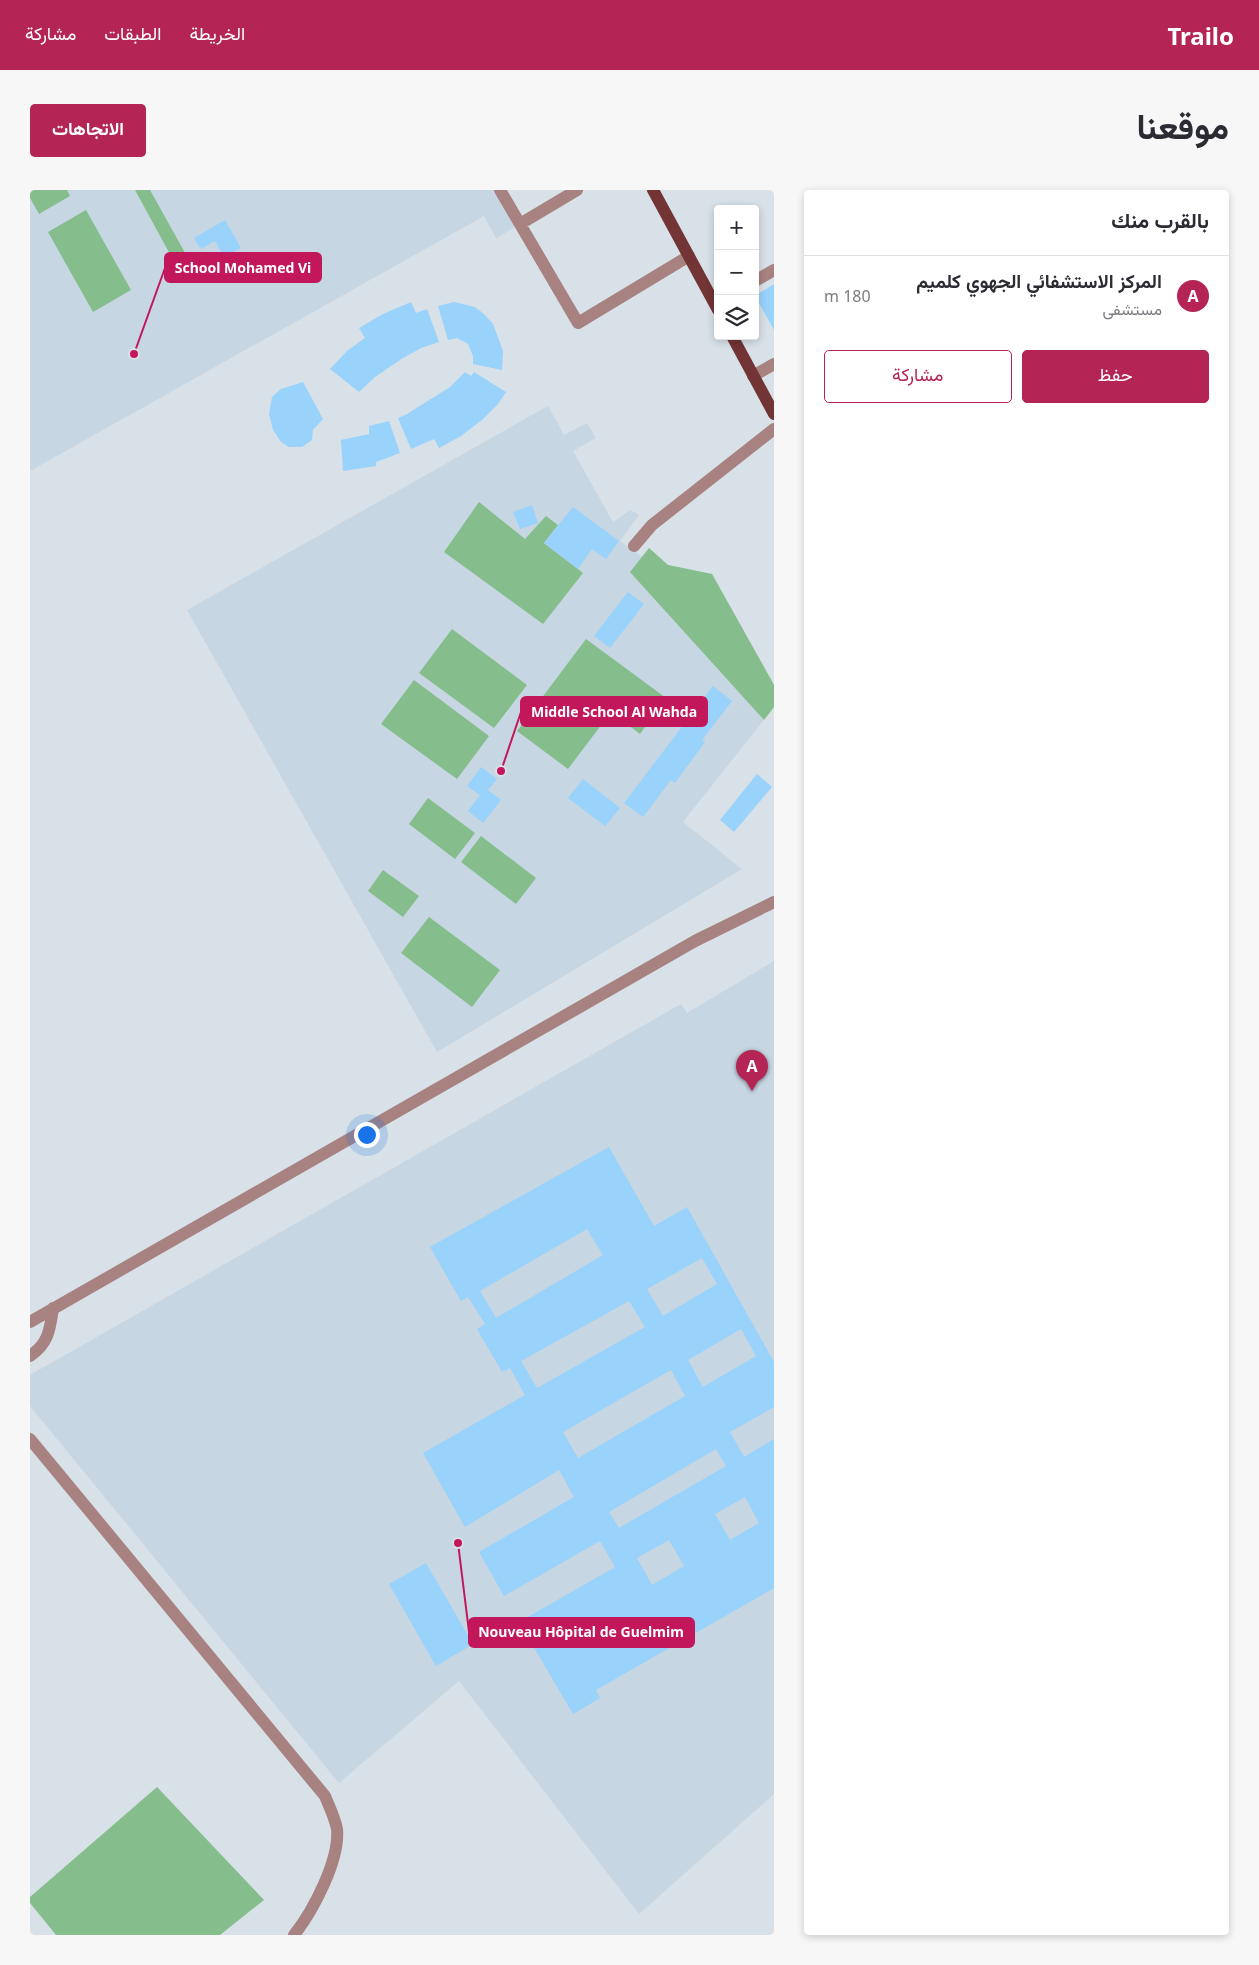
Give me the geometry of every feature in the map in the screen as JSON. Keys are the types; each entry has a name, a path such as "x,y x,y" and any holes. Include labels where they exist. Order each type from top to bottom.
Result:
{"main road":[{"path":"654,190 714,300"},
{"path":"734,340 774,414"}],"street":[{"path":"500,190 578,323 689,256"},
{"path":"520,224 577,190"},
{"path":"759,279 774,270"},
{"path":"753,376 774,364"},
{"path":"634,546 652,525 774,428"},
{"path":"30,1322 696,942 774,902"},
{"path":"30,1356 36,1352 49,1336 53,1308"},
{"path":"30,1439 325,1796 336,1828 336,1852 325,1881 301,1926 294,1935"}],"shaded area":[{"path":"30,190 493,190 515,227 496,238 484,216 30,471"},
{"path":"548,406 564,435 587,423 596,438 573,451 613,522 630,510 639,515 620,541 642,557 649,548 668,565 712,574 774,685 774,707 683,822 742,869 437,1052 187,610"},
{"path":"774,961 774,1794 639,1914 459,1681 339,1783 30,1406 30,1375 681,1004 687,1013"}],"green space":[{"path":"30,190 67,190 70,196 39,214 30,198"},
{"path":"135,190 150,190 189,260 177,267"},
{"path":"86,210 131,290 93,312 48,232"},
{"path":"479,502 525,539 546,516 558,525 544,543 583,573 543,624 444,552"},
{"path":"649,548 668,565 712,574 774,685 774,707 764,720 630,572"},
{"path":"452,629 527,685 494,728 419,673"},
{"path":"586,639 666,698 640,734 611,712 568,769 517,731"},
{"path":"414,680 489,736 457,779 381,724"},
{"path":"428,798 475,833 455,859 409,824"},
{"path":"481,836 536,878 516,904 461,862"},
{"path":"383,870 419,896 403,917 368,891"},
{"path":"429,917 500,970 472,1007 401,953"},
{"path":"157,1787 264,1900 220,1935 56,1935 30,1903 30,1897"}],"building":[{"path":"225,220 241,248 224,257 215,241 201,249 194,238"},
{"path":"774,284 774,330 759,303 759,293"},
{"path":"411,302 416,313 427,309 439,342 421,348 403,358 375,377 359,392 330,369 347,351 365,338 359,328 383,314"},
{"path":"454,302 475,307 493,324 503,351 502,370 473,364 473,356 468,344 457,338 448,340 438,306"},
{"path":"465,372 471,376 474,372 506,392 498,404 482,420 461,436 439,448 434,439 411,449 398,418 450,387"},
{"path":"303,382 323,419 313,430 312,440 302,447 289,447 281,442 273,430 269,414 272,397 281,389"},
{"path":"389,421 400,453 376,462 376,466 343,471 341,440 369,434 369,426"},
{"path":"532,505 538,523 520,529 513,512"},
{"path":"573,507 619,541 606,559 592,549 578,569 544,543"},
{"path":"628,592 644,604 610,648 594,636"},
{"path":"713,686 732,701 702,740 705,742 675,783 671,780 643,817 624,803"},
{"path":"481,767 497,779 488,790 501,800 483,823 468,811 480,795 467,786"},
{"path":"757,774 772,787 734,832 720,820"},
{"path":"583,779 620,808 605,826 568,798"},
{"path":"609,1147 654,1226 687,1207 774,1362 774,1407 730,1432 744,1457 774,1439 774,1588 596,1690 600,1698 573,1714 519,1622 615,1567 600,1541 504,1596 479,1552 574,1497 559,1470 465,1527 423,1453 525,1395 510,1368 502,1372 477,1329 485,1324 468,1297 461,1301 430,1247","holes":["587,1229 603,1255 496,1318 480,1291","702,1258 717,1284 663,1316 647,1289","629,1301 645,1327 537,1388 521,1361","741,1329 756,1356 703,1387 688,1360","671,1370 685,1396 578,1458 563,1432","716,1449 726,1466 619,1528 609,1512","745,1497 759,1523 730,1540 715,1514","669,1540 684,1566 652,1585 637,1558"]},
{"path":"426,1563 473,1644 436,1666 389,1584"}],"place":[{"name":"School Mohamed Vi","path":"134,354"},
{"name":"Middle School Al Wahda","path":"501,771"},
{"name":"المركز الاستشفائي الجهوي كلميم","path":"752,1091"},
{"name":"Nouveau Hôpital de Guelmim","path":"458,1543"}]}
